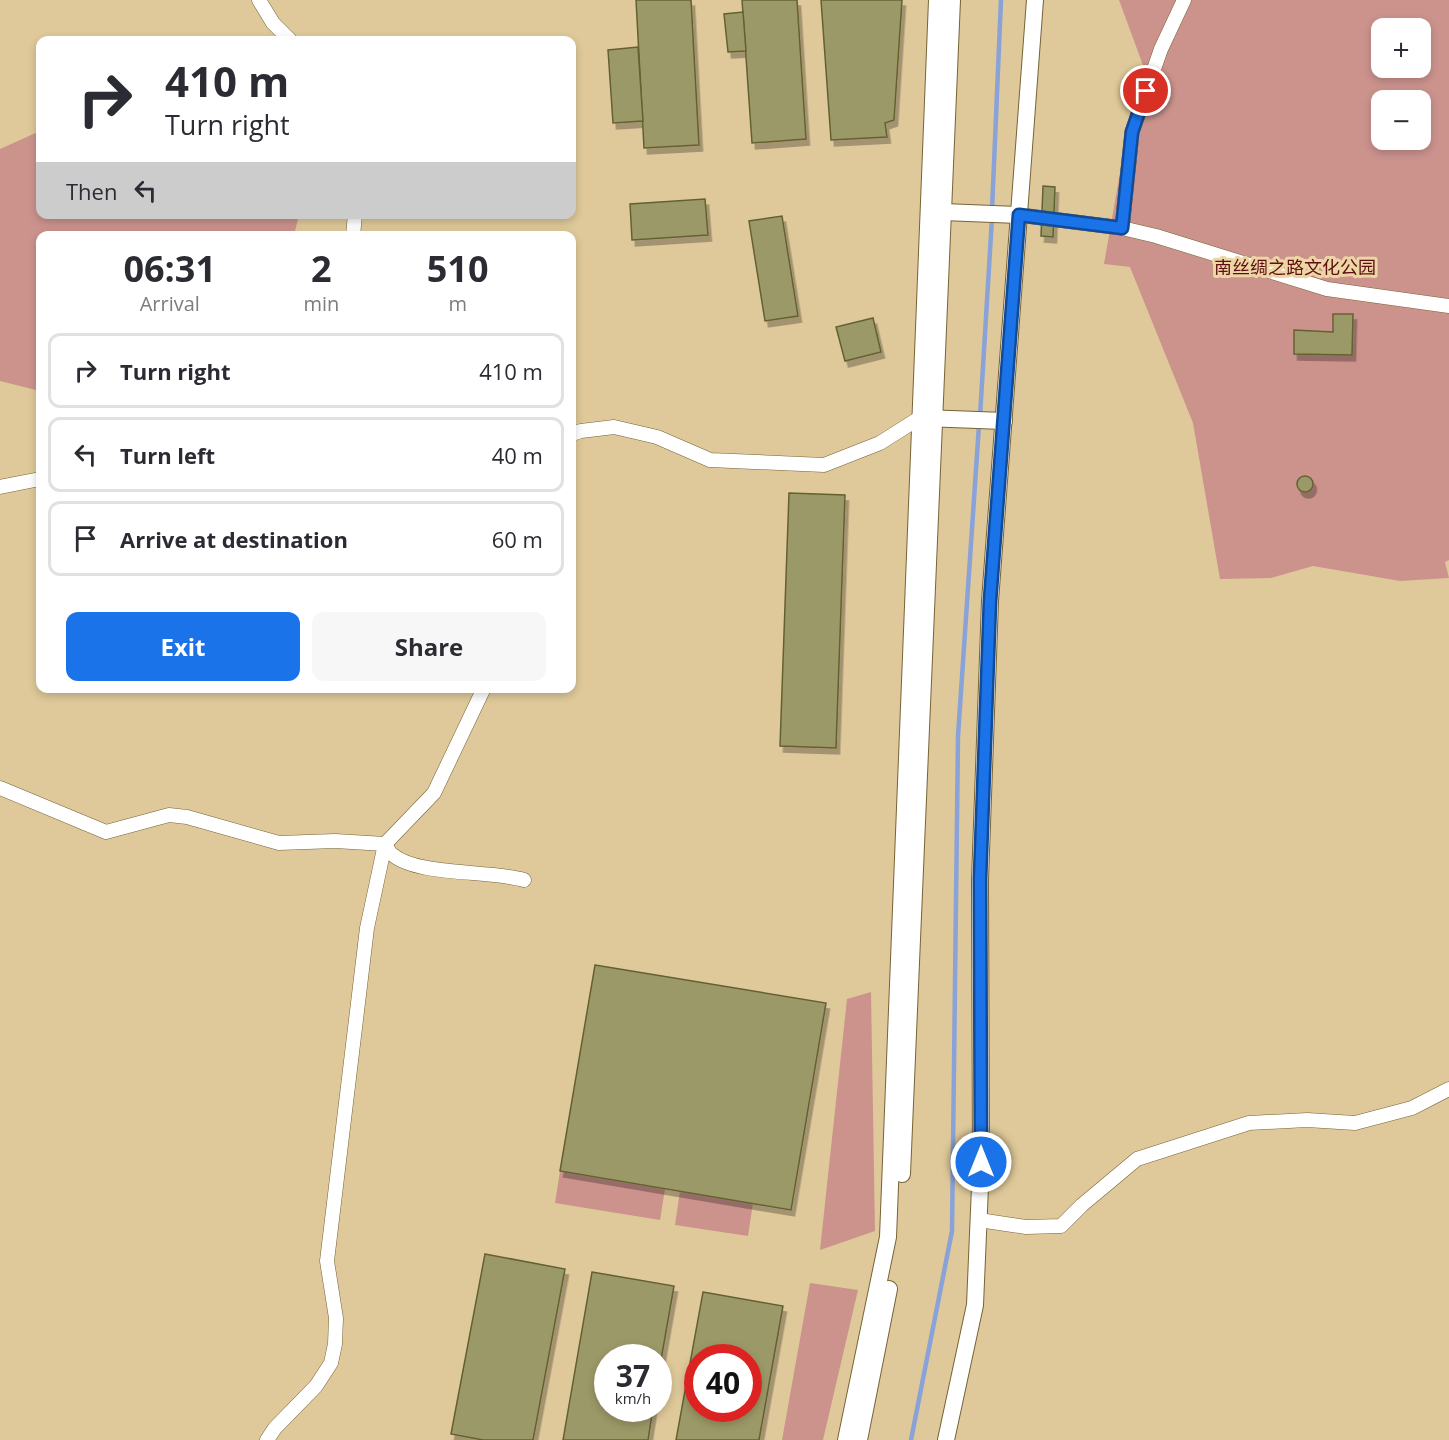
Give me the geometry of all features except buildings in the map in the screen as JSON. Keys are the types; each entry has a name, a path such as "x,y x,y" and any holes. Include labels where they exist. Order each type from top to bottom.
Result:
{"street":[{"path":"259,0 273,23 286,36"},
{"path":"859,1440 899,1239 928,418 937,0"},
{"path":"846,1440 888,1238 928,418 943,212 952,0"},
{"path":"946,1440 975,1305 981,1162 980,879 990,601 1035,0"},
{"path":"1122,228 1132,132 1161,49 1184,0"},
{"path":"943,212 1019,215 1122,228 1156,236 1327,289 1449,306"},
{"path":"576,433 614,427 657,437 710,460 824,465 880,443 928,418 1004,421"},
{"path":"0,487 36,479"},
{"path":"267,1440 275,1428 316,1386 331,1363 335,1344 336,1318 327,1261 367,928 385,844 434,793 482,693"},
{"path":"0,788 106,832 169,815 187,817 279,843 335,841 385,844"},
{"path":"385,844 391,855 407,863 472,873 508,875 524,880"},
{"path":"979,1221 1026,1227 1061,1226 1082,1205 1137,1159 1249,1123 1307,1120 1355,1123 1412,1108 1449,1089"}],"green space":[{"name":"南丝绸之路文化公园","path":"1119,0 1449,0 1449,560 1445,562 1449,578 1400,581 1313,566 1271,578 1220,579 1193,423 1130,267 1104,264 1134,93 1144,68"},
{"path":"36,133 36,219 298,219 295,231 36,231 36,390 0,381 0,149"},
{"path":"871,992 875,1231 820,1250 847,999"},
{"path":"560,1171 665,1189 660,1220 555,1203"},
{"path":"680,1191 753,1203 748,1236 675,1225"},
{"path":"810,1283 858,1290 823,1440 782,1440"}],"waterway":[{"path":"992,210 1001,0"},
{"path":"980,416 992,218"},
{"path":"911,1440 952,1231 958,736 979,425"}],"route":[{"path":"981,1162 980,879 990,601 1019,215 1122,228 1132,132 1146,91"}]}
